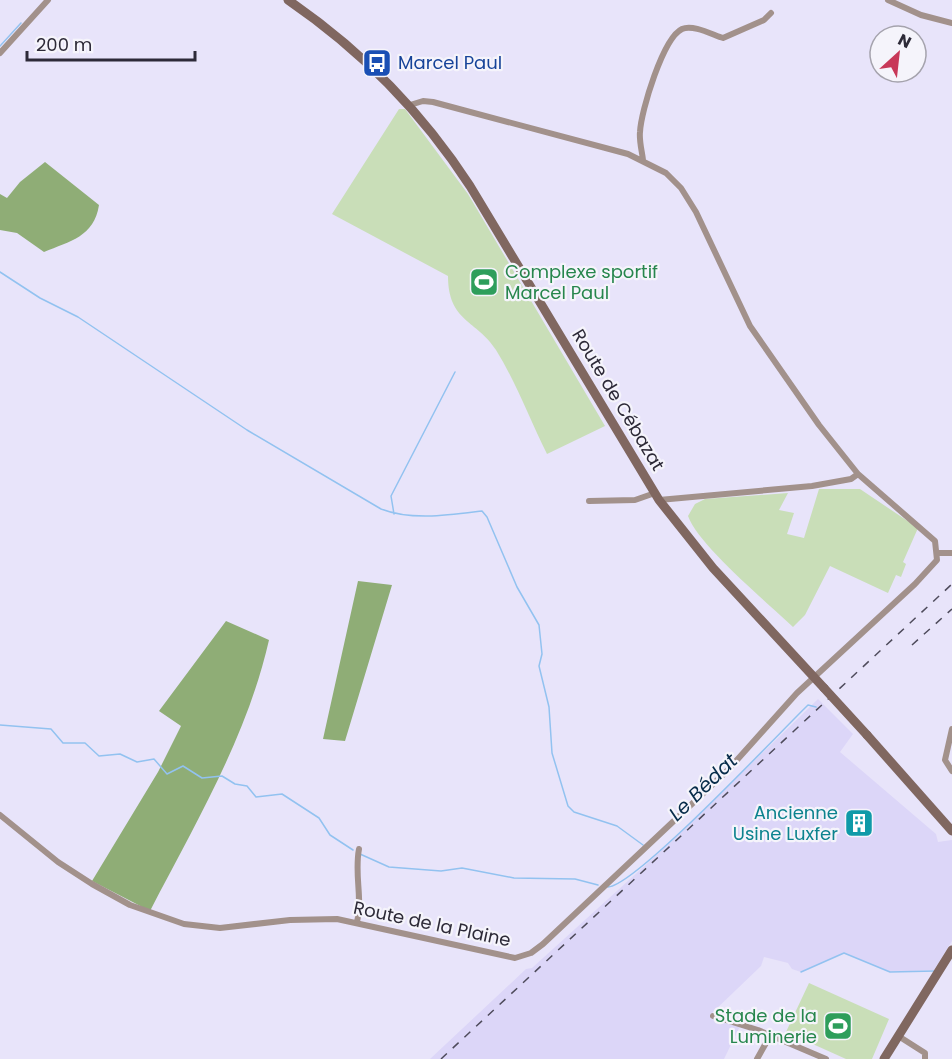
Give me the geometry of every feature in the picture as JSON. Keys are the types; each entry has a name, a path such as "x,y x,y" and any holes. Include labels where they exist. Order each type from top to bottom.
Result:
{"main road":[{"name":"Route de Cébazat","path":"288,0 335,34 410,105 470,186 657,496 713,568 950,827"},
{"path":"884,1059 952,950"},
{"path":"890,1059 952,959"}],"street":[{"path":"0,52 48,0"},
{"path":"888,0 921,15 952,23"},
{"path":"643,160 640,131 656,68 682,29 691,28 723,38 764,20 771,13"},
{"path":"410,105 423,101 433,102 643,160 666,173 686,195 750,326 819,424 858,474 935,541 938,553 952,553"},
{"path":"589,501 635,500 657,496 812,486 851,479 858,474"},
{"name":"Route de la Plaine","path":"0,815 58,862 92,884 130,905 163,918 205,928 317,918 357,922 448,941 506,957 523,957 531,954 728,770 814,677 931,568 938,553"},
{"path":"952,729 945,760 952,771"},
{"path":"357,922 360,904 356,883 358,849"},
{"path":"713,1016 771,1035 826,1059"},
{"path":"757,1059 771,1035"},
{"path":"903,1039 924,1053 926,1059"}],"shaded area":[{"path":"818,699 853,734 840,752 936,834 938,842 952,840 952,941 934,970 890,972 844,953 801,972 792,969 788,963 764,957 761,966 712,1013 711,1017 741,1024 724,1059 430,1059 526,969 532,968 672,841"}],"green space":[{"name":"Complexe sportif Marcel Paul","path":"399,109 405,109 468,194 605,426 547,454 496,350 458,312 449,291 448,276 332,214"},
{"path":"45,162 99,205 92,224 86,231 72,241 44,252 17,233 0,230 0,194 7,198 20,182"},
{"path":"819,489 860,489 918,528 903,562 906,564 901,577 896,575 888,593 830,566 805,615 793,627 719,558 694,528 688,516 695,504 705,499 788,493 779,510 794,513 787,534 804,538"},
{"path":"358,581 392,585 345,741 323,739"},
{"path":"226,621 269,640 259,676 234,745 202,813 150,911 92,881 158,772 181,726 159,711"},
{"name":"Stade de la Luminerie","path":"809,983 889,1019 872,1059 846,1059 786,1032"}],"waterway":[{"path":"0,46 21,23"},
{"path":"0,272 40,298 78,317 247,430 381,509 418,516 482,511 487,517 517,587 539,625 542,654 539,666 549,707 552,753 568,806 574,812 617,826 643,845"},
{"path":"394,514 391,496 455,372"},
{"name":"Le Bédat","path":"608,887 623,880 676,837 808,705 816,707"},
{"name":"Le Bédat","path":"0,725 51,729 63,743 85,743 99,756 120,754 137,762 154,759 167,774 183,766 202,778 222,776 235,784 247,786 256,797 282,794 319,818 330,835 353,850"},
{"name":"Le Bédat","path":"360,854 389,867 441,871 462,868 514,878 575,879 598,885"},
{"path":"801,972 844,953 890,972 935,971"}],"railway":[{"path":"441,1059 952,584"},
{"path":"912,645 952,609"}],"place":[{"name":"Marcel Paul","path":"377,63"},
{"name":"Complexe sportif Marcel Paul","path":"484,282"},
{"name":"Ancienne Usine Luxfer","path":"859,823"},
{"name":"Stade de la Luminerie","path":"838,1026"}]}
